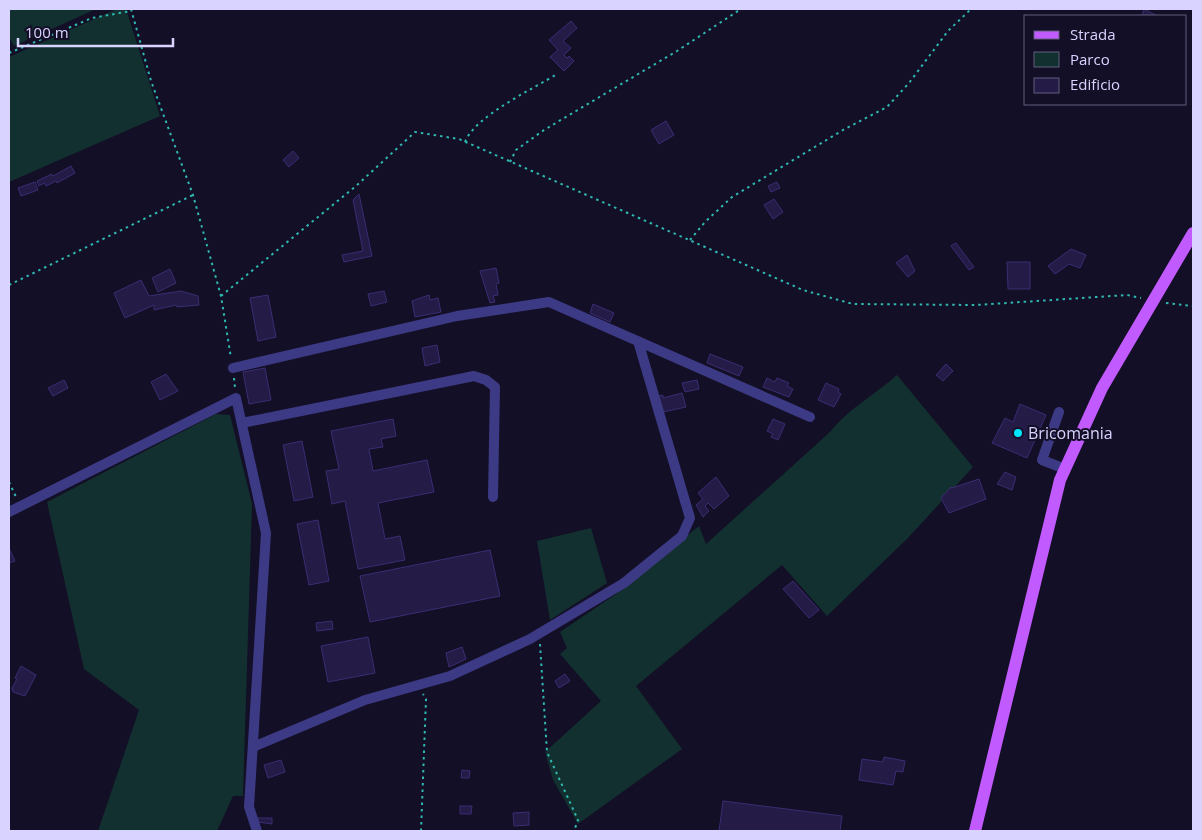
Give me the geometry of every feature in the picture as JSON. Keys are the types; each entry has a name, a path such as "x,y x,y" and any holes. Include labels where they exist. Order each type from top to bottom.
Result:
{"main road":[{"path":"975,831 1058,489 1065,469 1102,388 1193,233"}],"street":[{"path":"233,368 457,316 549,302 810,416"},
{"path":"253,747 366,700 450,676 539,634 624,583 682,536 690,518 638,341"},
{"path":"242,424 474,376 486,380 495,387 493,496"},
{"path":"9,512 236,398 266,533 249,807 257,831"},
{"path":"1059,412 1042,460 1065,469"}],"path":[{"path":"510,162 516,150 544,130 677,51 741,9"},
{"path":"690,240 705,222 732,198 843,130 887,107 909,83 948,31 971,9"},
{"path":"9,53 92,18 131,10 151,81 193,195 221,296 236,398"},
{"path":"465,142 468,133 479,122 557,74"},
{"path":"221,296 356,186 415,132 465,142 803,290 854,304 976,305 1127,295 1152,301 1193,306"},
{"path":"9,285 193,195"},
{"path":"9,482 21,506"},
{"path":"539,634 547,752 578,820 574,831"},
{"path":"418,685 426,699 421,831"}],"green space":[{"path":"9,9 96,9 14,46 9,37"},
{"path":"117,9 126,9 160,116 9,182 9,57"},
{"path":"897,375 973,467 908,538 827,616 782,565 636,686 682,749 578,824 553,780 545,752 601,701 560,654 567,648 560,632 616,594 699,526 706,544 830,432 845,416"},
{"path":"216,414 230,415 252,504 243,796 233,796 217,831 98,831 139,710 84,669 47,502"},
{"path":"591,528 607,583 550,620 537,541"}],"building":[{"path":"1144,9 1155,15 1142,15"},
{"path":"571,21 577,28 563,41 571,48 564,55 567,58 569,56 574,61 564,71 550,57 558,50 549,40"},
{"path":"666,121 674,135 659,144 651,130"},
{"path":"293,151 299,158 289,167 283,160"},
{"path":"71,166 75,173 57,183 56,181 46,186 44,183 39,186 37,181 52,174 53,176"},
{"path":"35,182 38,190 21,196 18,188"},
{"path":"777,182 780,188 771,192 768,186"},
{"path":"359,194 372,256 344,262 342,255 363,251 353,200"},
{"path":"774,199 783,212 773,219 764,205"},
{"path":"956,243 974,267 969,270 951,246"},
{"path":"1071,249 1086,255 1080,268 1069,264 1055,274 1048,266"},
{"path":"907,255 915,271 908,277 896,263"},
{"path":"1007,262 1030,262 1030,289 1008,289"},
{"path":"496,268 499,283 496,284 498,295 493,296 495,302 490,303 480,271"},
{"path":"170,269 176,283 158,292 152,278"},
{"path":"141,280 149,296 181,291 198,296 199,305 177,307 176,305 154,310 154,305 125,318 114,293"},
{"path":"384,291 387,302 371,306 368,294"},
{"path":"268,295 276,337 258,341 250,298"},
{"path":"429,295 430,300 438,298 441,312 415,317 412,301"},
{"path":"593,304 614,313 610,322 590,313"},
{"path":"437,345 440,362 425,366 422,348"},
{"path":"710,354 743,367 739,376 707,363"},
{"path":"946,364 953,371 943,381 936,375"},
{"path":"265,368 271,400 249,404 243,372"},
{"path":"166,374 178,391 160,400 151,382"},
{"path":"767,378 775,382 777,378 789,383 787,386 793,389 789,397 763,387"},
{"path":"64,380 68,388 53,396 48,388"},
{"path":"697,380 699,389 685,392 682,383"},
{"path":"826,383 839,389 838,392 841,394 834,407 818,400"},
{"path":"682,393 686,407 663,412 659,396 663,395 663,398"},
{"name":"Bricomania","path":"1020,404 1046,415 1027,458 992,443 1005,418 1013,422"},
{"path":"393,419 396,436 381,439 383,447 369,449 373,471 427,460 434,492 378,503 385,539 400,536 405,560 358,569 345,501 332,504 326,471 339,469 331,431"},
{"path":"773,419 785,424 778,440 771,437 773,434 767,431"},
{"path":"302,441 313,497 294,501 283,445"},
{"path":"1005,472 1016,477 1012,490 997,484"},
{"path":"716,477 729,496 714,509 708,503 705,506 709,511 703,517 696,505 703,499 698,493"},
{"path":"979,479 986,499 949,513 941,498 951,487"},
{"path":"318,520 329,581 309,585 297,524"},
{"path":"9,548 15,561 9,563"},
{"path":"490,550 500,596 370,622 360,576"},
{"path":"793,581 819,610 809,618 783,589"},
{"path":"332,621 333,629 317,631 316,623"},
{"path":"368,637 375,673 328,682 321,646"},
{"path":"462,647 466,659 449,667 446,653"},
{"path":"21,666 36,675 25,696 13,692 12,688"},
{"path":"565,674 570,681 559,688 555,681"},
{"path":"884,757 905,761 903,772 896,771 893,785 859,780 862,759 883,762"},
{"path":"281,760 285,772 268,778 264,765"},
{"path":"462,770 470,771 469,778 461,778"},
{"path":"723,801 842,816 840,831 719,831"},
{"path":"460,806 472,806 471,814 460,814"},
{"path":"529,812 529,825 514,826 513,813"},
{"path":"258,818 272,818 272,824 258,822"}],"place":[{"name":"Bricomania","path":"1018,433"}]}
